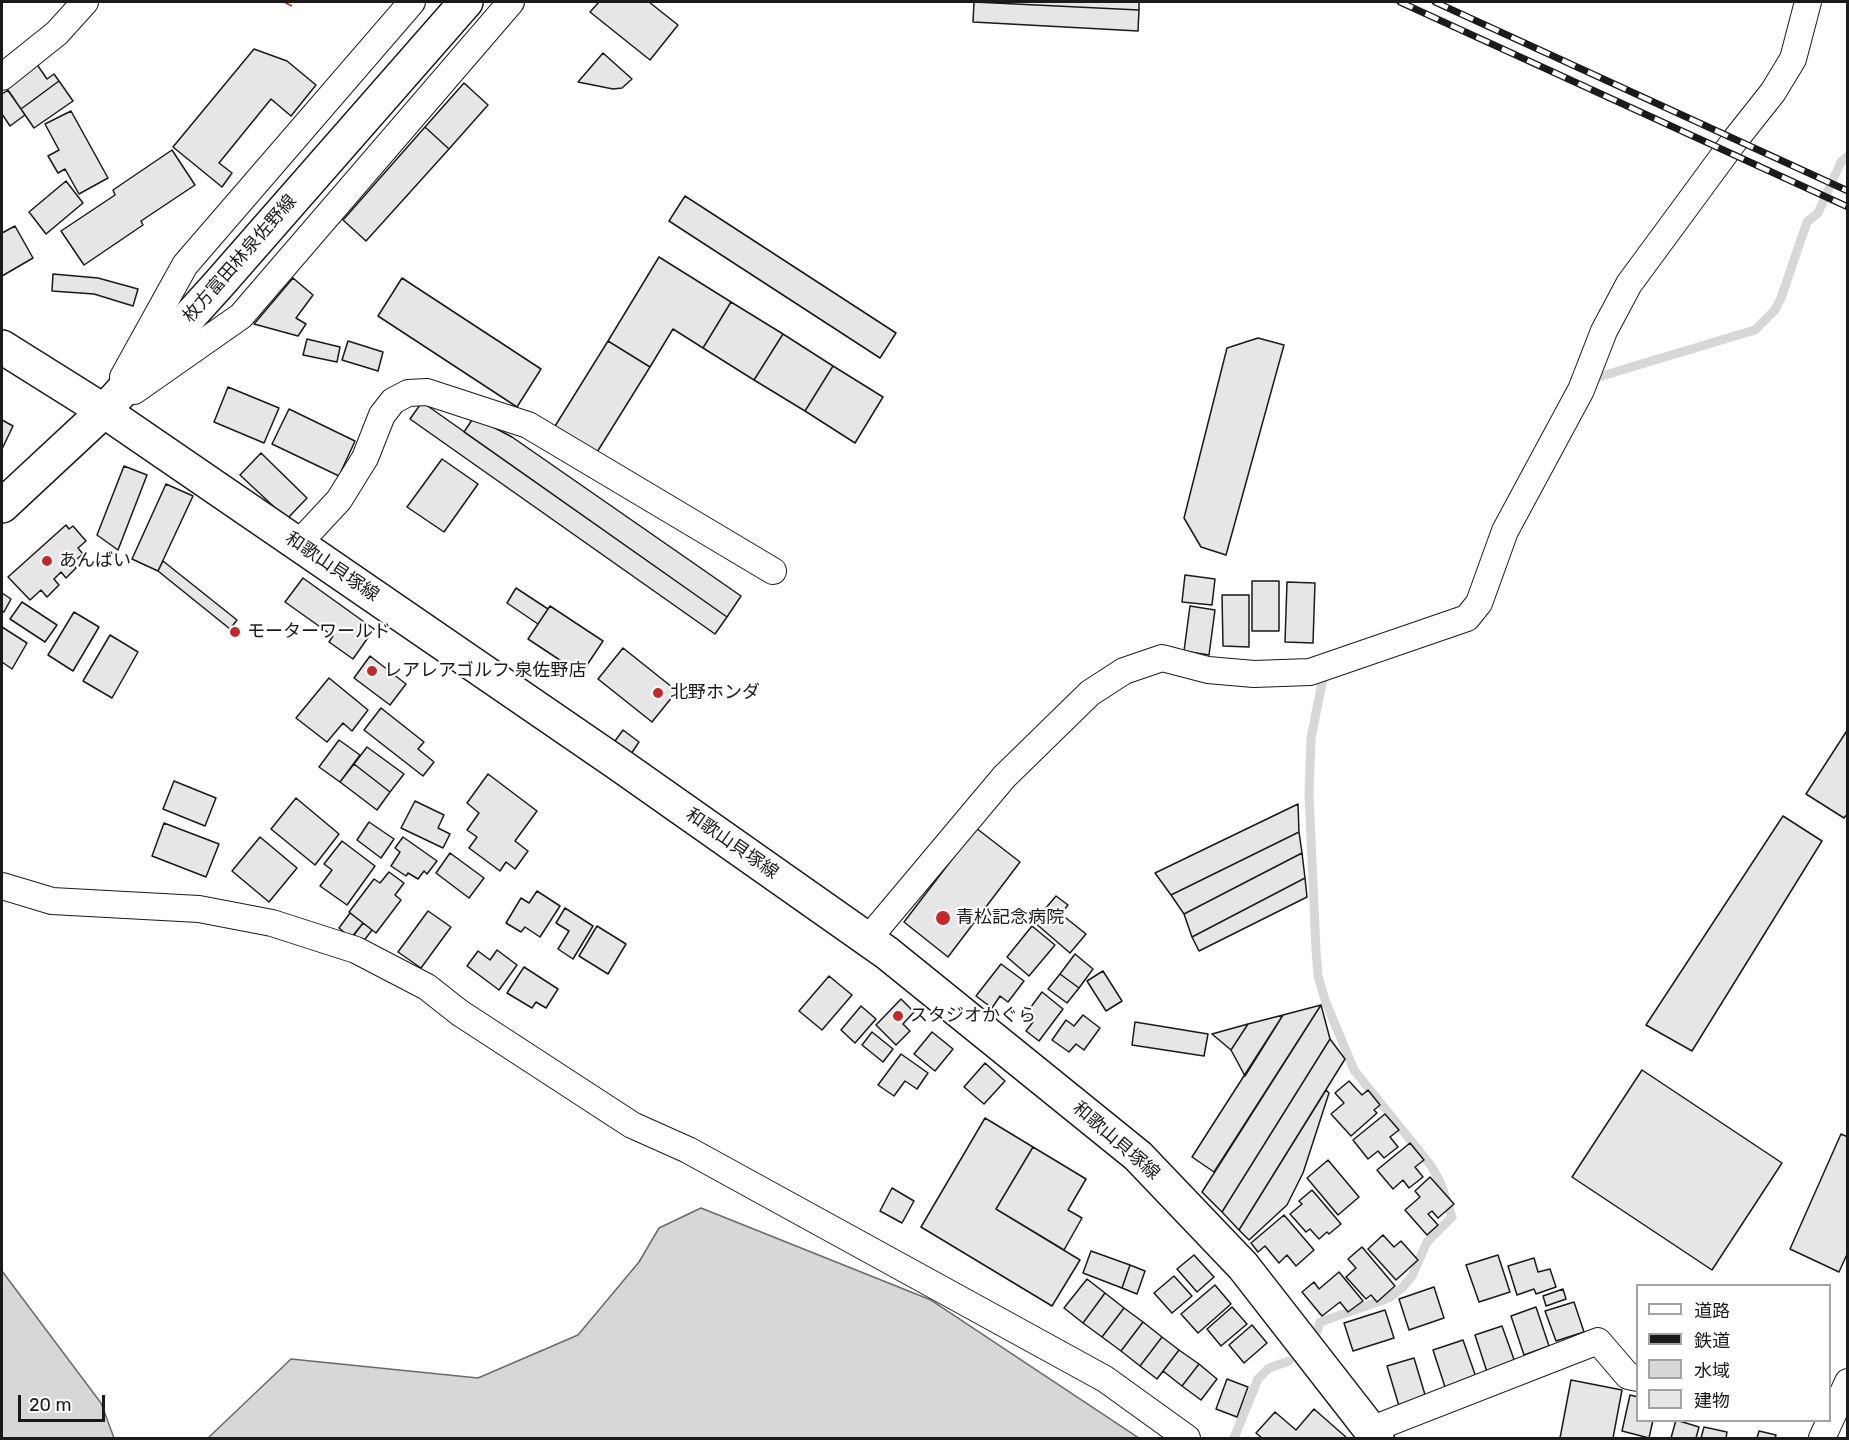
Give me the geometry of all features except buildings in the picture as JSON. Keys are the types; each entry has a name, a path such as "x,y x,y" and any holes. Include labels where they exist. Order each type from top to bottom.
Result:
{"main road":[{"name":"枚方富田林泉佐野線","path":"2,506 104,411 218,285 466,2"},
{"name":"和歌山貝塚線","path":"2,347 104,411 617,763 868,939 1138,1156 1243,1266 1375,1436"}],"street":[{"path":"2,77 57,33 86,2"},
{"path":"104,411 185,265 412,2"},
{"path":"104,411 241,316 511,2"},
{"path":"868,939 1004,777 1090,693 1124,671 1162,658 1208,670 1254,674 1310,672 1467,618 1479,603 1505,531 1581,390 1604,331 1629,284 1773,92 1793,59 1808,2"},
{"path":"298,544 339,500 365,458 382,415 393,401 408,393 427,392 528,425 773,571"},
{"path":"2,886 52,901 199,909 272,923 356,950 427,987 460,1014 633,1125 688,1150 1095,1374 1187,1438"},
{"path":"1375,1436 1598,1341 1628,1376 1636,1378"},
{"path":"1831,1413 1848,1382"}],"water":[{"path":"701,1208 931,1300 1139,1438 208,1438 291,1359 478,1378 578,1335 639,1262 659,1228"},
{"path":"2,1271 101,1403 114,1438 2,1438"}],"waterway":[{"path":"1593,383 1595,378 1755,330 1775,310 1807,222 1818,213 1841,162 1848,156"},
{"path":"1317,1332 1320,1322 1389,1298 1402,1288 1412,1276 1427,1242 1452,1217 1441,1184 1432,1167 1354,1070 1325,1000 1318,976 1309,794 1311,738 1323,678 1329,674"},
{"path":"1234,1438 1258,1379 1269,1368 1289,1361"}],"railway":[{"path":"1400,2 1848,207"},
{"path":"1435,2 1848,191"}],"power":[{"path":"284,2 292,6"}],"place":[{"name":"あんばい","path":"47,561"},
{"name":"モーターワールド","path":"235,632"},
{"name":"レアレアゴルフ 泉佐野店","path":"372,671"},
{"name":"北野ホンダ","path":"658,693"},
{"name":"青松記念病院","path":"943,918"},
{"name":"スタジオかぐら","path":"898,1016"}]}
